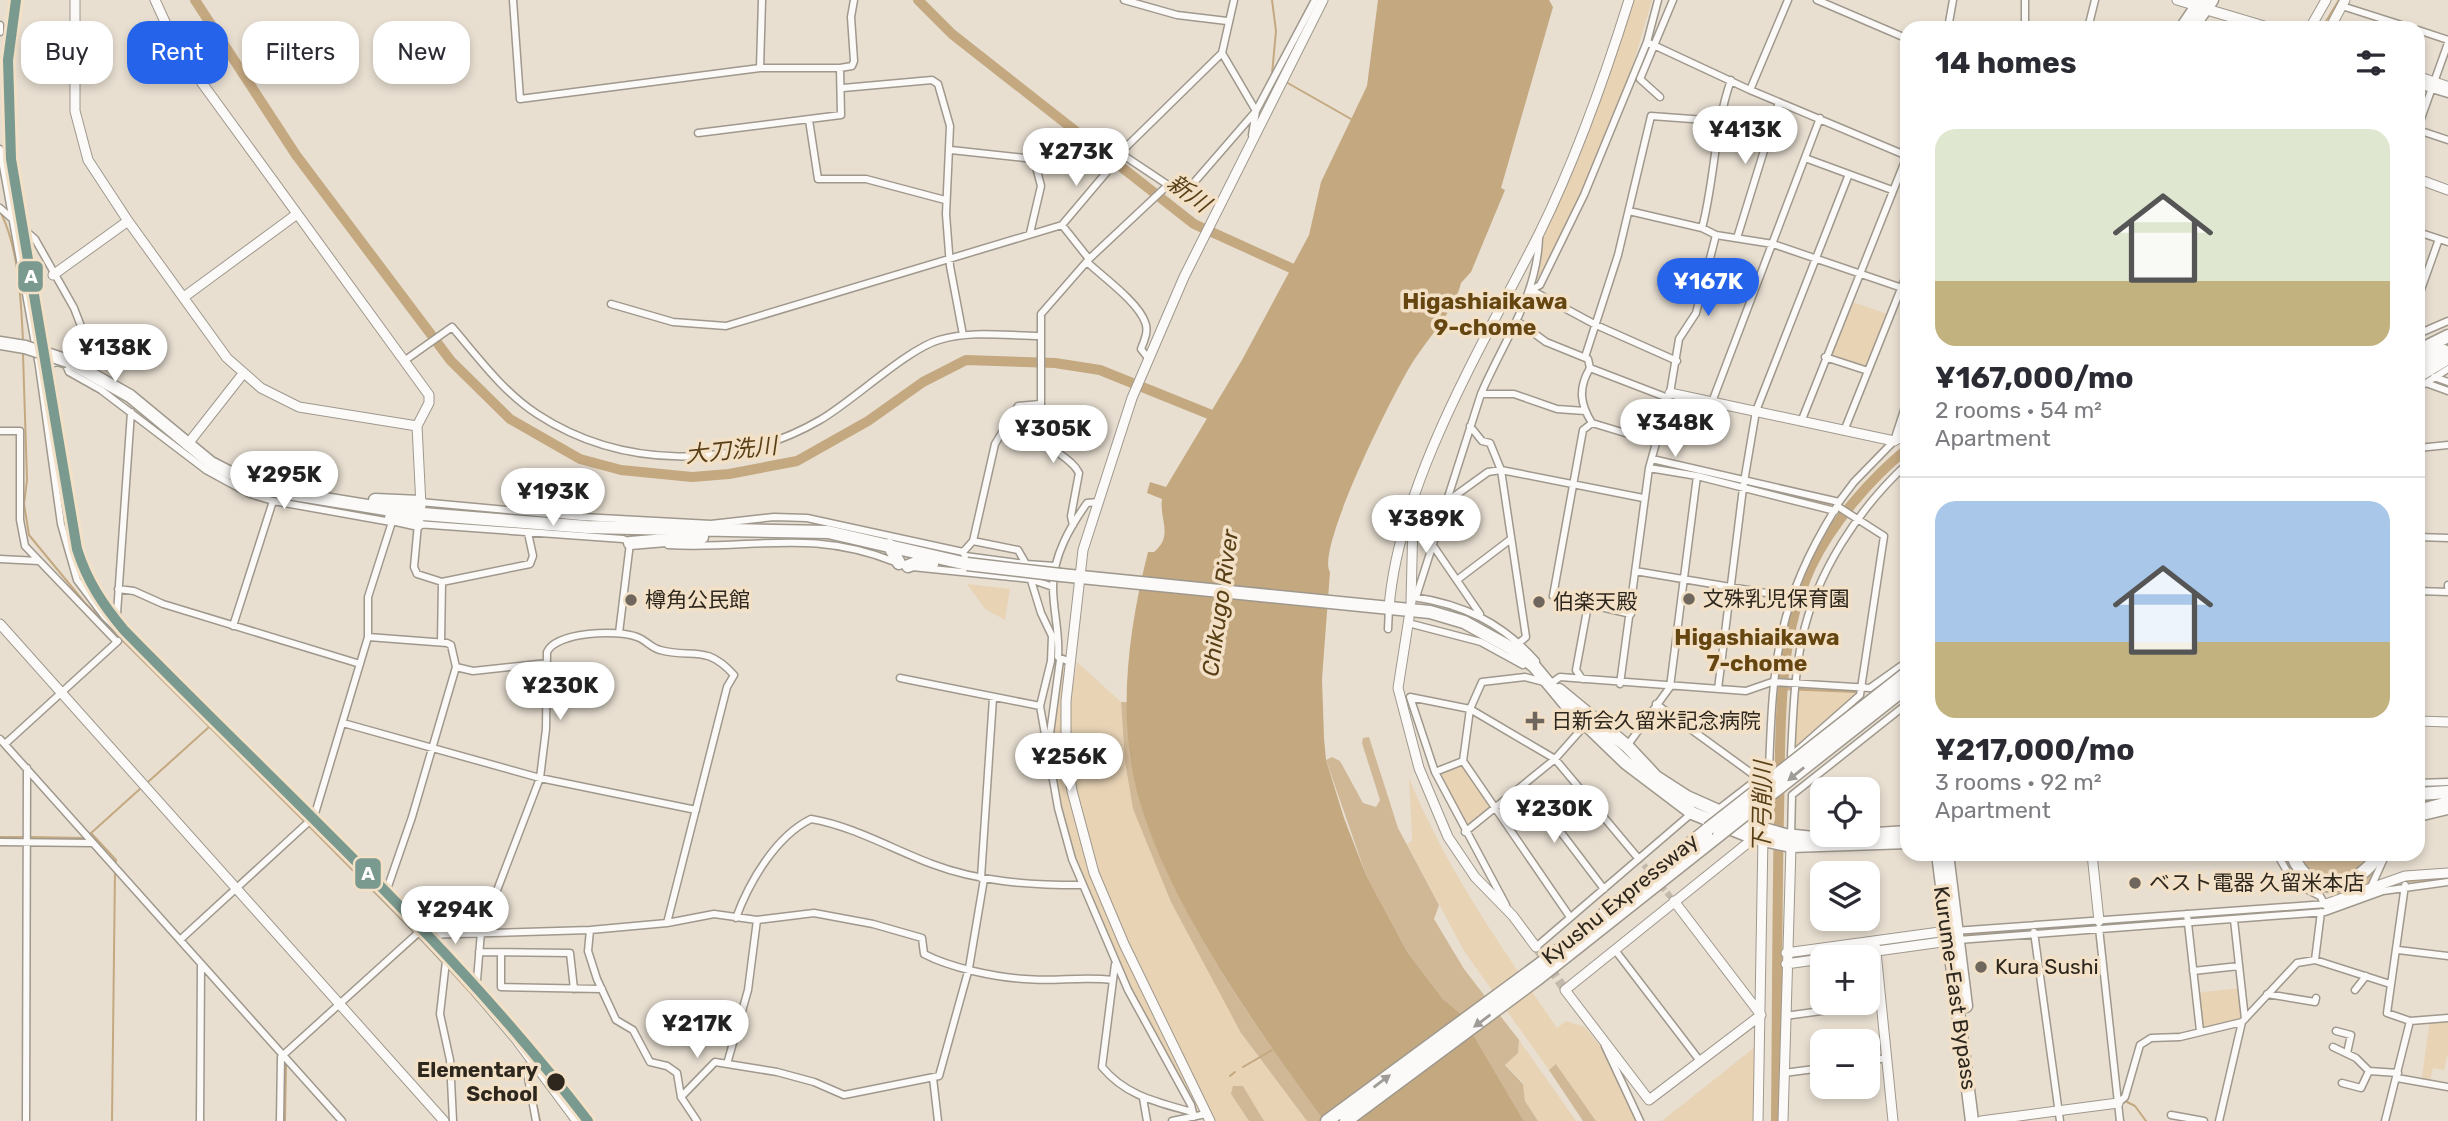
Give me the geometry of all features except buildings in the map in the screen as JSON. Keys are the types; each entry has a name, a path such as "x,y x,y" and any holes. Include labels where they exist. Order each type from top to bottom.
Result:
{"highway":[{"path":"2188,21 2204,4"},
{"path":"2196,21 2204,4"},
{"path":"2425,347 2445,337"},
{"path":"0,343 25,347 68,361 130,396 184,445 219,468 275,491 410,513 575,527 712,532 816,531 963,560 1058,571 1083,577 1430,612 1464,622 1511,648 1534,666 1586,724 1651,785 1692,813 1763,836 1788,841 1900,842"},
{"path":"2425,361 2448,350"},
{"path":"2425,377 2448,358"},
{"path":"344,503 374,499 420,504"},
{"path":"344,503 372,514 419,522"},
{"path":"644,520 697,526 712,532"},
{"path":"630,543 694,540 712,532"},
{"path":"858,538 875,536 914,543 963,560"},
{"path":"889,545 904,565 921,561 936,564 963,560"},
{"name":"Kyushu Expressway","path":"1346,1121 1714,832 1900,679"},
{"path":"1550,684 1574,700 1627,746 1656,777 1763,836"},
{"name":"Kyushu Expressway","path":"1714,832 1900,692"},
{"path":"2425,794 2448,792"},
{"path":"2425,802 2448,802"},
{"path":"2425,809 2448,802"},
{"path":"1788,841 1900,833"},
{"name":"Kurume-East Bypass","path":"1939,861 1981,1121"},
{"name":"Kurume-East Bypass","path":"1948,861 1972,1121"},
{"path":"2297,861 2308,878 2324,884 2342,885 2362,876 2374,861"},
{"path":"2302,861 2306,869 2331,879 2343,879 2363,861"},
{"name":"Kyushu Expressway","path":"1327,1121 1533,975"}],"main road":[{"path":"2204,4 2250,21"},
{"path":"2425,81 2433,86 2448,87"}],"street":[{"path":"75,0 74,87 81,143 97,177 242,375 299,407 417,426"},
{"path":"155,0 188,63 430,398 417,426 420,504 712,524 774,517 904,565 1030,579 1053,587"},
{"path":"513,0 520,99 760,68 852,66 854,61 851,18 854,0"},
{"path":"760,68 762,0"},
{"path":"1124,0 1177,15 1227,21"},
{"path":"1234,0 1227,21 1222,53 1120,153 1168,185 1184,190 1191,186 1256,111 1315,0"},
{"path":"1049,752 1050,718 1083,577 1087,531 1132,398 1148,358 1323,0"},
{"path":"1388,629 1386,608 1395,571 1412,508 1432,451 1539,233 1585,128 1629,0"},
{"path":"1531,290 1540,285 1584,195 1647,41 1658,0"},
{"path":"1660,97 1640,79 1673,0"},
{"path":"1750,90 1788,0"},
{"path":"1817,0 1900,36"},
{"path":"1949,21 1953,0"},
{"path":"2025,0 2025,21"},
{"path":"2090,21 2095,0"},
{"path":"2177,0 2204,4"},
{"path":"2314,21 2326,0"},
{"path":"2334,21 2344,3 2392,21"},
{"path":"0,25 0,32"},
{"path":"2425,33 2448,41 2425,109"},
{"path":"1647,41 1750,90 1900,153"},
{"path":"1222,53 1256,111 1251,144"},
{"path":"698,133 841,115 840,68"},
{"path":"842,88 932,80 938,84 950,126 951,150 945,200 948,257 962,335"},
{"path":"1702,228 1710,196 1719,121 1731,80"},
{"path":"2425,85 2433,86 2448,94"},
{"path":"1737,238 1779,102"},
{"path":"1719,121 1651,116 1629,211 1585,356 1590,368 1669,396 1712,402 1894,442"},
{"path":"1712,402 1820,118"},
{"path":"808,120 818,179 866,180 945,200"},
{"path":"2425,132 2448,140"},
{"path":"0,149 39,366 66,547 83,589 116,628 311,820 476,992 534,1062 577,1121"},
{"path":"951,150 1034,159 1041,186 1030,233"},
{"path":"1805,158 1892,190"},
{"path":"611,304 673,322 721,327 1062,225 1111,167"},
{"path":"1801,422 1900,171"},
{"path":"1718,689 1744,480 1756,411 1849,174"},
{"path":"2425,182 2448,190"},
{"path":"1073,525 1071,516 1079,472 1073,463 1046,442 1042,432 1041,314 1088,261 1168,185"},
{"path":"0,208 35,239 79,319 84,334 84,358"},
{"path":"1629,211 1702,228 1716,235 1773,244 1900,288"},
{"path":"184,297 297,214"},
{"path":"53,275 128,221"},
{"path":"1062,225 1088,261 1121,292 1146,322 1141,348 1148,358"},
{"path":"1412,598 1434,547 1444,505 1482,394 1498,354 1531,290 1539,233"},
{"path":"2425,234 2448,242"},
{"path":"1620,684 1648,468 1669,396 1679,339 1696,313 1716,235"},
{"path":"2425,278 2439,239"},
{"path":"1531,290 1596,325 1676,361"},
{"path":"1844,431 1900,298"},
{"path":"1517,321 1546,342 1585,356"},
{"path":"2425,331 2448,321"},
{"path":"404,361 452,327 514,397 564,430 632,452 701,456 738,452 778,439 820,420 937,340 962,335 1040,336"},
{"path":"2437,327 2445,337"},
{"path":"1825,357 1867,371"},
{"path":"39,366 58,362 66,365 69,372 184,445 225,482 273,501 392,522 623,539 630,543 690,546 785,540 816,531 878,531 914,543"},
{"path":"1590,368 1582,382 1584,411 1592,423 1655,442"},
{"path":"2425,378 2448,369"},
{"path":"184,445 242,375"},
{"path":"2434,377 2448,382"},
{"path":"2425,380 2448,391"},
{"path":"1482,394 1514,394 1557,409 1584,411"},
{"path":"963,560 973,541 995,444 1018,406 1041,404"},
{"path":"116,628 131,412"},
{"path":"1592,423 1583,430 1553,596 1631,614"},
{"path":"1894,442 1900,423"},
{"path":"1470,426 1482,441 1490,443 1501,470 1526,637 1520,643"},
{"path":"0,431 20,431 21,529 25,546 117,642"},
{"path":"1716,811 1769,770 1772,682 1790,597 1804,562 1854,482 1900,438"},
{"path":"2425,447 2448,445"},
{"path":"1652,459 1744,480 1837,506 1884,536 1867,688"},
{"path":"1648,468 1837,506"},
{"path":"1444,505 1488,472 1501,470 1643,498"},
{"path":"1900,472 1858,519 1815,596 1802,638 1791,756 1857,701 1867,688 1900,666"},
{"path":"1627,746 1670,687 1697,476"},
{"path":"233,626 273,501"},
{"path":"1098,502 1087,503 1073,525 1053,587 1065,661 1066,749 1072,791 1087,849 1124,944 1208,1117"},
{"path":"1412,508 1412,598"},
{"path":"181,939 311,820 368,637 368,597 392,522"},
{"path":"419,522 414,567 418,574 442,582 530,564 533,556 528,533"},
{"path":"2425,537 2448,538"},
{"path":"1457,580 1511,539"},
{"path":"973,541 1018,550 1026,564 1052,636 1051,661 1040,706 1058,808 1080,885 1115,962 1191,1105 1193,1115"},
{"path":"619,633 630,543"},
{"path":"1434,547 1481,616"},
{"path":"963,560 965,556 1058,571"},
{"path":"0,559 39,561"},
{"path":"1635,571 1790,597"},
{"path":"441,642 442,582"},
{"path":"2425,590 2448,588"},
{"path":"118,589 134,591 163,604 360,664"},
{"path":"1412,598 1481,616 1520,643 1550,676 1550,684"},
{"path":"1582,680 1576,670 1588,605"},
{"path":"1513,916 1489,894 1448,837 1419,768 1398,688 1408,620 1451,629 1481,642 1515,659 1550,684"},
{"path":"0,624 444,1121"},
{"path":"476,992 481,932 540,778 546,729 547,663 550,646 557,642 581,635 619,633 639,637 663,652 703,653 734,675 727,687 667,923"},
{"path":"124,634 2,742 181,939 281,1057 342,1121"},
{"path":"368,637 451,645 456,667 385,895"},
{"path":"456,667 472,671 547,663"},
{"path":"1550,684 1525,677 1482,682 1471,709 1463,761 1570,917"},
{"path":"1550,684 1560,677 1620,684 1746,691 1772,682 1867,688 1900,698"},
{"path":"900,678 1040,706"},
{"path":"1638,858 1555,759 1471,709 1410,697 1435,772 1465,832 1513,916 1536,947 1692,813"},
{"path":"681,1097 715,1062 777,1072 814,1082 844,1095 910,1080 933,1078 943,1071 969,968 982,878 993,698"},
{"path":"1656,705 1758,778"},
{"path":"1783,1121 1788,841 1792,795 1900,707"},
{"path":"2425,721 2448,722"},
{"path":"343,723 432,751 540,778 696,810"},
{"path":"1465,832 1555,759 1586,724"},
{"path":"1435,772 1463,761"},
{"path":"26,1121 27,768"},
{"path":"2425,783 2448,782"},
{"path":"1525,785 1604,889"},
{"path":"2425,816 2448,811"},
{"path":"736,918 753,877 792,828 811,819 860,834 934,865 982,878 1080,885"},
{"path":"1761,1015 1649,1100 1604,1045 1565,990 1674,901 1763,836"},
{"path":"1758,1121 1763,836"},
{"path":"0,842 93,843"},
{"path":"2093,861 2120,1121"},
{"path":"2281,861 2294,883 2320,897 2324,910 2315,960"},
{"path":"2371,887 2383,861"},
{"path":"2099,925 2188,914 2324,910 2371,887 2405,876 2448,873"},
{"path":"2405,876 2398,950 2387,1013 2410,1021 2448,1018"},
{"path":"1880,946 2034,929 2188,924 2324,910 2383,891 2448,882"},
{"path":"1674,901 1761,1015"},
{"path":"280,1121 281,1057 420,933 590,930 667,923 713,914 757,920 814,913 922,938 924,954 969,968 1024,979 1082,976 1113,980"},
{"path":"2188,914 2200,1031"},
{"path":"727,1064 748,990 757,920"},
{"path":"2219,1121 2243,1021 2234,920"},
{"path":"2034,929 2059,1116"},
{"path":"590,930 588,951 591,966 616,1020 633,1030 650,1062 667,1066 677,1073 681,1097 697,1121"},
{"path":"1615,950 1700,1061"},
{"path":"2398,950 2448,956"},
{"path":"1786,953 1810,951"},
{"path":"479,952 570,953 574,989"},
{"path":"501,953 501,987 602,989"},
{"path":"1981,1121 2059,1116 2118,1103 2125,1097 2140,1045 2151,1038 2180,1037 2243,1021 2297,963 2315,960 2390,984"},
{"path":"446,961 440,1014 450,1060 453,1121"},
{"path":"1786,964 1810,961"},
{"path":"1115,962 1102,1067 1116,1084 1143,1098 1193,1115 1208,1117"},
{"path":"200,1121 201,964"},
{"path":"2193,971 2239,966"},
{"path":"2355,990 2366,976"},
{"path":"2267,994 2315,1002 2316,998"},
{"path":"1880,1003 1894,1121"},
{"path":"1785,1016 1810,1013"},
{"path":"2385,1121 2410,1021"},
{"path":"2336,1031 2351,1035 2347,1053"},
{"path":"1604,1045 1640,1121"},
{"path":"2333,1048 2347,1053 2369,1071 2448,1087"},
{"path":"1880,1059 1887,1058"},
{"path":"534,1062 526,1066 536,1121"},
{"path":"1784,1073 1810,1070"},
{"path":"2342,1083 2363,1088 2369,1071"},
{"path":"933,1078 938,1121"},
{"path":"1143,1098 1147,1121"},
{"path":"1172,1121 1193,1115"},
{"path":"2171,1115 2204,1121"}],"shaded area":[{"path":"1631,0 1652,0 1628,81 1584,190 1534,286 1541,248 1540,233"},
{"path":"1850,301 1887,314 1864,368 1829,357"},
{"path":"967,584 1010,589 1005,620 985,609"},
{"path":"1077,662 1121,702 1125,762 1133,809 1241,1033 1307,1121 1264,1121 1243,1086 1231,1094 1249,1121 1215,1121 1202,1099 1114,914 1080,814 1071,765 1069,720"},
{"path":"1062,668 1065,668 1062,731 1064,769 1086,858 1120,943 1199,1109 1196,1114 1116,959 1083,879 1070,838 1051,743 1052,719"},
{"path":"1795,684 1863,688 1791,756"},
{"path":"1121,702 1128,702 1130,758 1145,814 1185,907 1237,997 1324,1121 1307,1121 1241,1033 1171,902 1133,809 1125,762"},
{"path":"1369,737 1398,828 1439,905 1434,919 1464,969 1519,1040 1518,1053 1505,1065 1523,1084 1525,1101 1538,1121 1524,1121 1461,1014 1443,999 1408,953 1366,875 1326,760 1332,757 1340,761 1363,803 1376,807 1380,800 1362,743 1363,738"},
{"path":"1463,761 1495,808 1465,832 1435,772"},
{"path":"1409,778 1440,844 1496,938 1557,1028 1566,1021 1585,1027 1601,1047 1637,1121 1596,1121 1556,1064 1549,1070 1464,951 1407,844 1412,841"},
{"path":"1576,789 1599,817 1584,829 1578,822 1565,834 1547,813"},
{"path":"2284,861 2381,861 2372,879 2364,887 2343,894 2319,892 2299,882"},
{"path":"2241,988 2245,1019 2200,1031 2195,993"},
{"path":"2448,1017 2448,1053 2444,1070 2433,1068 2429,1086 2421,1084 2430,1019"},
{"path":"1519,1040 1576,1121 1538,1121 1525,1101 1523,1083 1505,1064 1518,1053"},
{"path":"1755,1047 1754,1121 1662,1121"},
{"path":"1556,1064 1596,1121 1583,1121 1549,1070"},
{"path":"1233,1086 1243,1086 1264,1121 1249,1121 1231,1094"}],"water":[{"name":"Chikugo River","path":"1378,0 1549,0 1553,7 1501,188 1505,190 1471,272 1461,283 1446,315 1402,381 1358,470 1334,534 1328,558 1330,572 1322,679 1326,760 1366,875 1408,953 1443,999 1461,1014 1524,1121 1324,1121 1237,997 1182,902 1159,855 1142,808 1131,763 1127,684 1132,630 1148,552 1154,552 1160,546 1165,533 1162,499 1147,493 1150,482 1166,487 1242,360 1309,235 1321,182 1367,86"}],"waterway":[{"name":"大刀洗川","path":"195,0 296,155 451,361 510,419 580,459 621,470 692,477 729,474 797,461 868,421 923,382 966,360 1055,363 1100,370 1219,418"},
{"name":"新川","path":"918,0 952,34 1194,224 1302,273"},
{"path":"1272,0 1276,31 1272,74"},
{"path":"2326,21 2339,0"},
{"path":"1286,82 1351,119"},
{"path":"1,213 15,259 23,341"},
{"path":"23,354 27,480 24,504 29,535 85,603 304,821"},
{"path":"2432,381 2448,386"},
{"name":"下弓削川","path":"1776,1121 1781,720 1786,657 1800,596 1820,551 1841,518 1866,488 1900,455"},
{"path":"1654,463 1742,483"},
{"path":"1747,485 1834,505"},
{"path":"1783,689 1857,692"},
{"path":"148,782 209,727"},
{"path":"90,834 141,788"},
{"path":"308,825 415,933"},
{"path":"91,833 116,860 115,865"},
{"path":"0,837 23,837"},
{"path":"31,837 85,838"},
{"path":"112,1121 115,870"},
{"path":"2384,888 2400,882 2448,878"},
{"path":"1961,935 2099,926"},
{"path":"353,996 419,937 444,964"},
{"path":"1880,946 1893,944"},
{"path":"1791,958 1810,955"},
{"path":"448,968 479,1002"},
{"path":"1243,1067 1272,1050"},
{"path":"285,1121 286,1063"},
{"path":"531,1066 533,1088"},
{"path":"1230,1076 1235,1072"},
{"path":"535,1097 540,1121"},
{"path":"2125,1101 2135,1106 2146,1121"}],"tunnel":[{"path":"1452,626 1456,612"},
{"path":"1638,858 1674,901"},
{"path":"1536,947 1565,990"}],"transit line":[{"name":"A","path":"16,0 8,60 11,159 77,549 91,582 124,630 364,869 480,991 588,1121"}],"place":[{"name":"文殊乳児保育園","path":"1689,599"},
{"name":"樽角公民館","path":"631,600"},
{"name":"伯楽天殿","path":"1539,602"},
{"name":"日新会久留米記念病院","path":"1535,721"},
{"name":"ベスト電器 久留米本店","path":"2135,883"},
{"name":"Kura Sushi","path":"1981,967"},
{"name":"Elementary School","path":"556,1082"}],"district":[{"name":"Higashiaikawa 9-chome","path":"1485,314"},
{"name":"Higashiaikawa 7-chome","path":"1757,650"}]}
